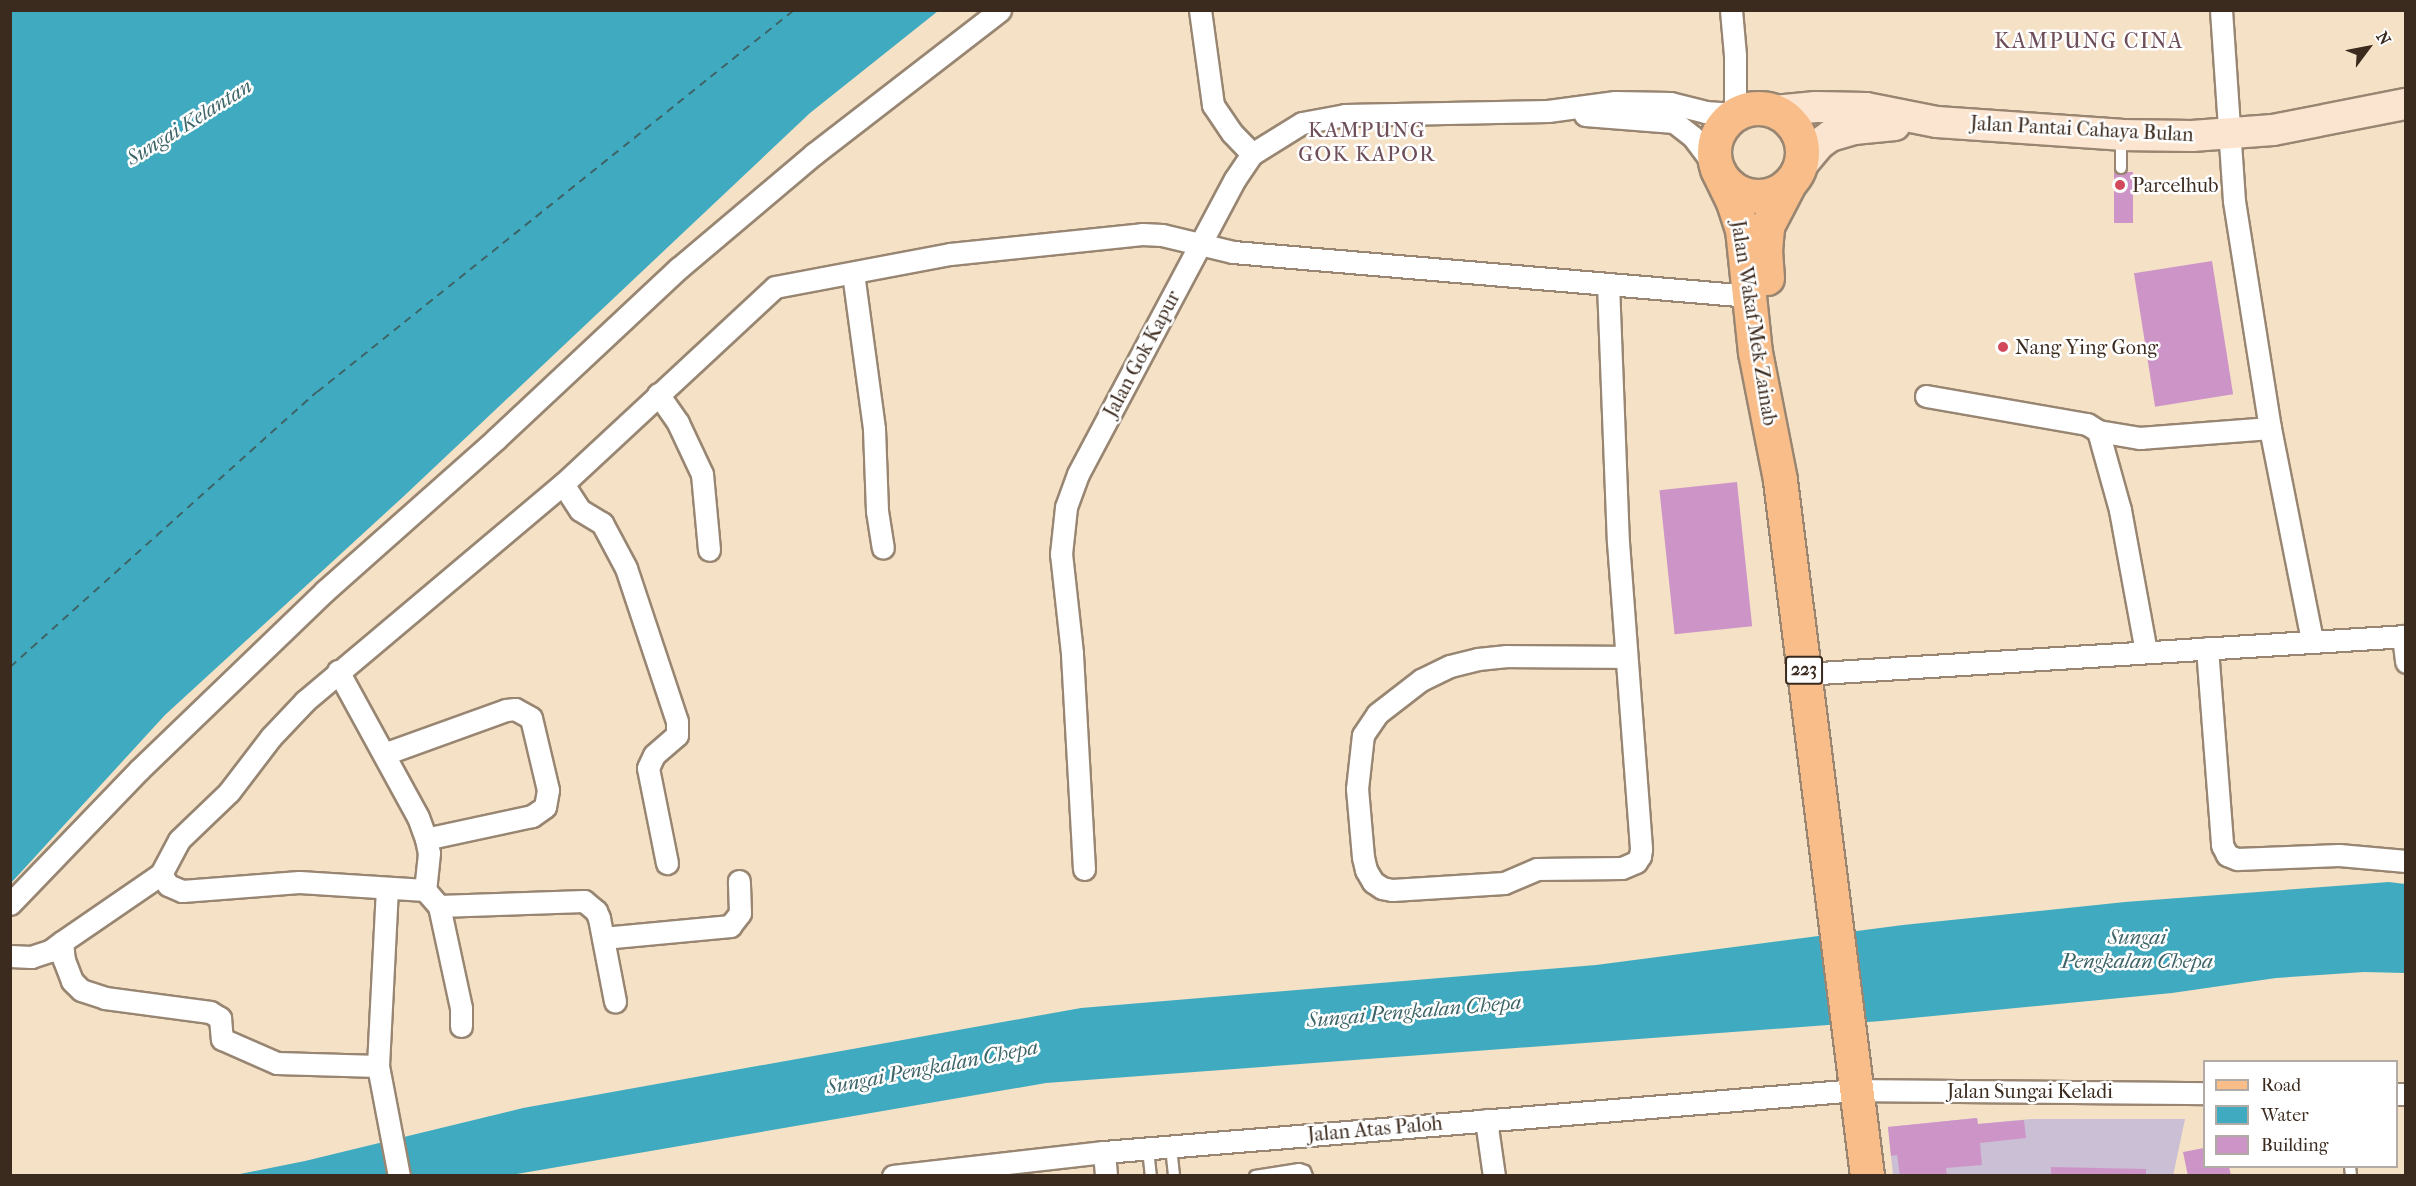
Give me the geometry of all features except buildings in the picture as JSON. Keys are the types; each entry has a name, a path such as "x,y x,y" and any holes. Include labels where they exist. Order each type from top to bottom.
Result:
{"main road":[{"name":"Jalan Pantai Cahaya Bulan","path":"1774,111 1816,107 1866,108 1937,122 2121,135 2229,134 2316,123 2406,104"},
{"name":"223","path":"1774,111 1761,108 1735,114 1725,122 1716,138 1714,157 1717,169 1725,182 1736,191 1750,196 1764,196 1778,192 1794,176"},
{"path":"1774,111 1786,118 1798,134 1802,155 1794,176"},
{"name":"Jalan Pantai Cahaya Bulan","path":"1794,176 1819,144 1842,131 1937,122"},
{"name":"Jalan Wakaf Mek Zainab","path":"1717,169 1733,202 1742,229 1755,352 1780,480"},
{"name":"Jalan Wakaf Mek Zainab","path":"1794,176 1770,216 1765,251 1780,480 1855,1074"},
{"name":"223","path":"1855,1074 1867,1176"}],"street":[{"path":"10,904 140,770 325,591 496,439 679,268 814,154 1000,10"},
{"path":"1200,10 1213,105 1232,133 1252,154"},
{"path":"1731,10 1735,55 1735,114"},
{"path":"2221,10 2234,201 2270,428 2312,641"},
{"name":"Jalan Gok Kapur","path":"1548,111 1615,102 1670,103 1705,112 1735,114"},
{"name":"Jalan Gok Kapur","path":"1084,869 1072,653 1061,554 1066,507 1078,474 1235,178 1252,154 1302,123 1345,115 1548,111 1674,122 1693,138 1717,169"},
{"path":"10,956 31,957 51,951 161,874 179,840 229,792 284,722 338,671 562,484 769,290 788,282 853,273 950,254 1142,234 1162,236 1233,252 1749,296"},
{"path":"853,273 874,429 877,511 883,548"},
{"path":"1608,284 1611,419 1625,657 1641,849 1636,862 1622,868 1537,869 1504,882 1493,883 1392,890 1382,888 1373,882 1366,870 1363,857 1357,789 1363,735 1377,714 1421,680 1450,666 1478,659 1508,656 1625,657"},
{"path":"658,394 678,423 702,474 709,550"},
{"path":"1926,396 2087,424 2098,431 2140,438 2270,428"},
{"path":"2098,431 2120,510 2145,652"},
{"path":"562,484 580,510 602,522 626,568 677,721 676,735 654,755 648,768 667,863"},
{"path":"1804,674 2404,636 2406,662"},
{"path":"2207,648 2222,845 2228,855 2237,859 2339,855 2406,861"},
{"path":"338,671 418,817 426,838 432,898 461,1008 461,1026"},
{"path":"384,754 506,710 515,709 531,718 548,790 545,807 532,816 426,838"},
{"path":"161,874 168,885 182,891 299,882 387,888 432,898 584,901 596,910 615,1001"},
{"path":"603,938 730,926 740,913 739,880"},
{"path":"387,888 378,1066 399,1176"},
{"path":"62,942 64,960 72,981 81,990 105,998 210,1011 220,1018 222,1039 277,1062 378,1066"},
{"name":"Jalan Sungai Keladi","path":"1855,1074 2203,1093"},
{"name":"Jalan Atas Paloh","path":"893,1176 1104,1152 1486,1120 1855,1074"},
{"path":"1486,1120 1494,1176"},
{"path":"1104,1152 1107,1176"}],"lane":[{"path":"2121,135 2121,168"},
{"path":"1171,1147 1174,1176"},
{"path":"1148,1149 1151,1176"},
{"path":"1255,1176 1299,1169 1305,1171 1307,1176"}],"shaded area":[{"path":"1977,1118 1978,1124 2031,1119 2185,1119 2173,1176 1893,1175 1888,1127"}],"water":[{"name":"Sungai Kelantan","path":"11,10 938,11 810,113 404,496 165,715 11,883"},
{"name":"Sungai Pengkalan Chepa","path":"2389,882 2405,884 2405,973 2364,972 2276,978 2172,993 1881,1021 1046,1083 511,1175 230,1176 305,1161 523,1108 1081,1008 1596,965 1903,925 2125,902"}],"ferry route":[{"path":"10,667 317,392 794,10"}],"place":[{"name":"Parcelhub","path":"2120,185"},
{"name":"Nang Ying Gong","path":"2003,347"}],"district":[{"name":"KAMPUNG CINA","path":"2089,42"},
{"name":"KAMPUNG GOK KAPOR","path":"1367,142"}]}
